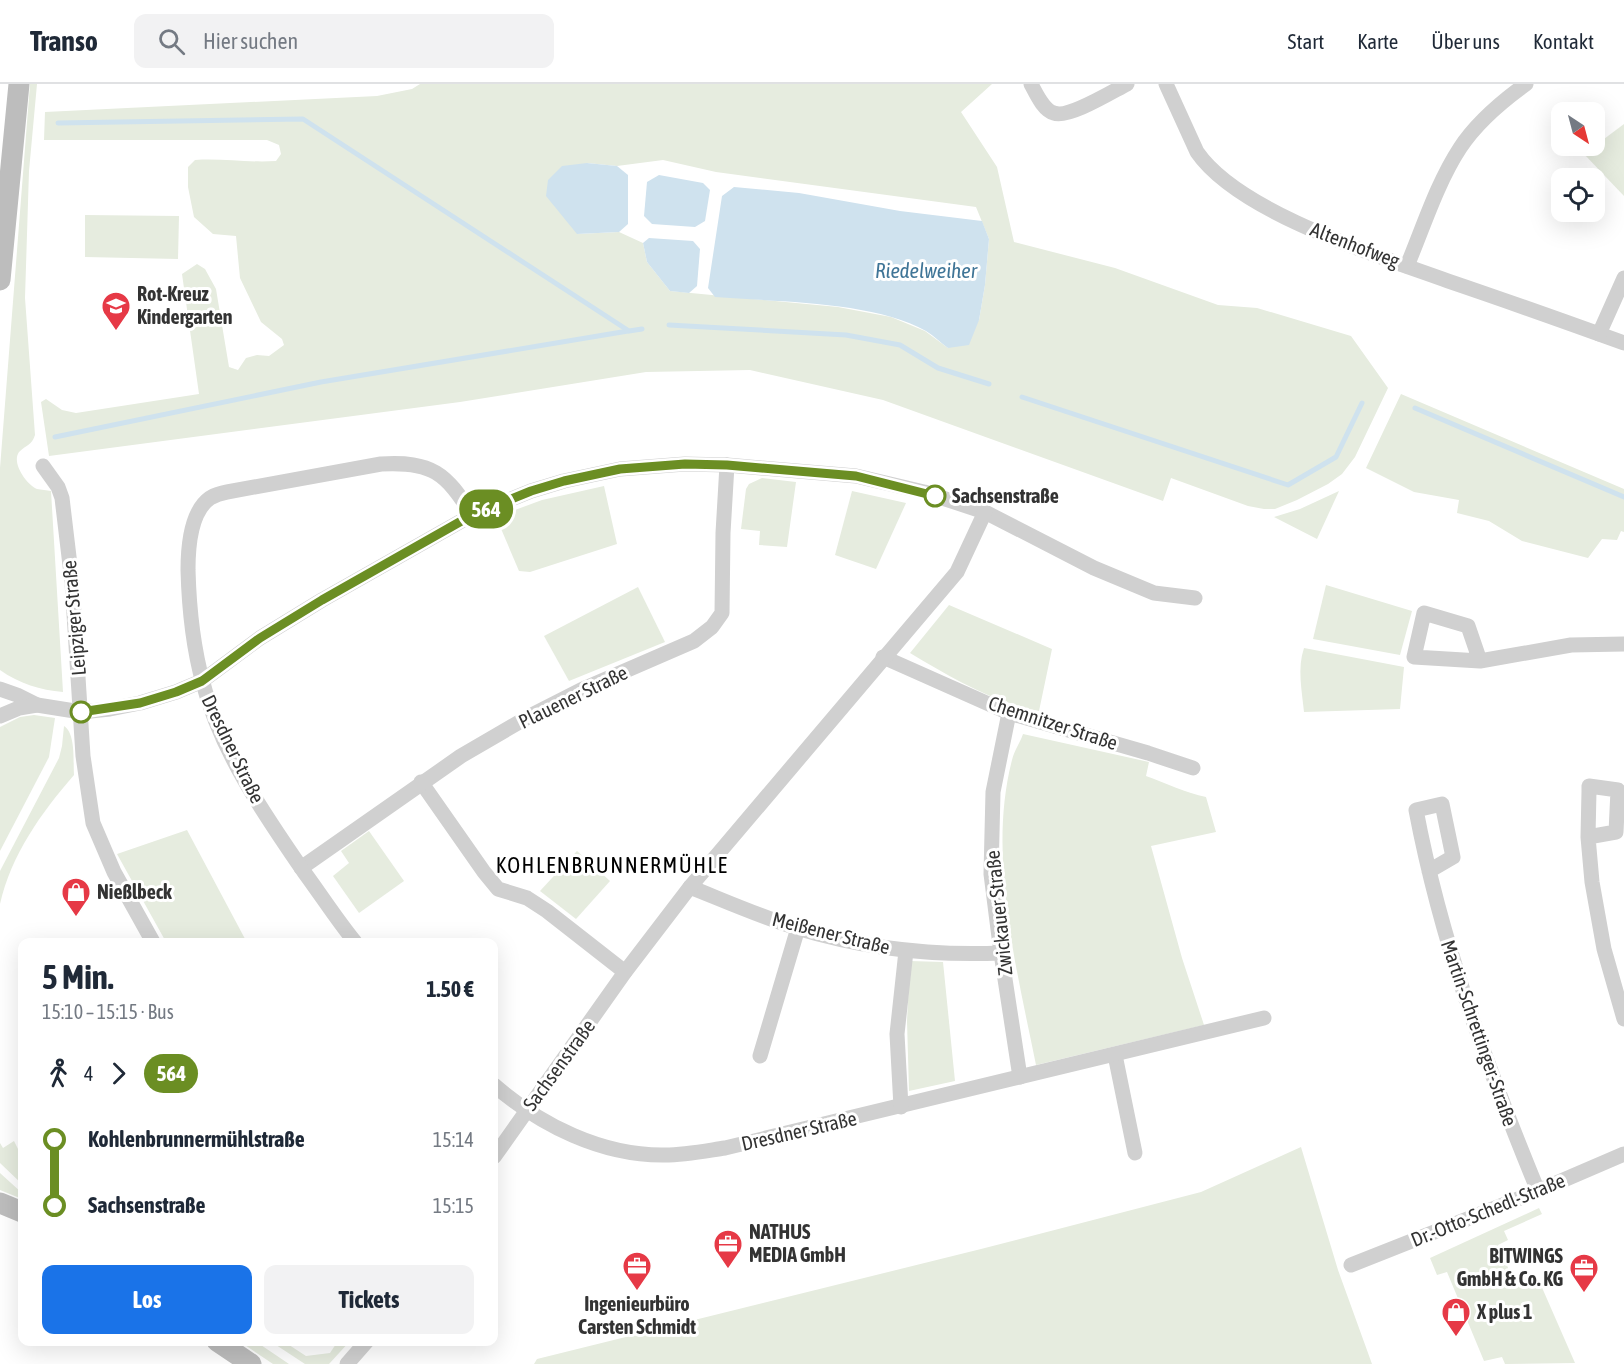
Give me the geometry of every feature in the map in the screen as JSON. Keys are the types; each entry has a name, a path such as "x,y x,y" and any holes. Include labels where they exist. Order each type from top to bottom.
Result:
{"main road":[{"path":"0,280 19,84"},
{"path":"0,1203 18,1210"},
{"path":"224,1346 251,1364"}],"street":[{"path":"1031,84 1048,110 1054,114 1061,114 1077,109 1127,84"},
{"name":"Altenhofweg","path":"1166,84 1197,152 1203,161 1235,188 1300,224 1407,266 1624,343"},
{"path":"1407,266 1434,199 1459,150 1488,114 1526,84"},
{"path":"1599,334 1624,278"},
{"name":"Dresdner Straße","path":"352,938 274,828 220,732 202,681 189,596 188,562 195,522 201,506 212,496 253,486 381,464 406,463 426,467 444,477 472,515"},
{"path":"0,689 17,694 37,705 81,712 140,703 176,692 202,681 260,638 313,605 472,515 531,491 564,481 620,469 685,464 727,465 856,476 924,492 985,512 1094,568 1154,593 1195,598"},
{"name":"Plauener Straße","path":"301,868 461,756 537,712 581,690 694,641 712,627 722,613 727,465"},
{"name":"Leipziger Straße","path":"43,466 58,487 62,498 72,582 83,756 93,823 111,865 151,938"},
{"name":"Sachsenstraße","path":"498,1151 625,972 690,887 957,572 985,512"},
{"path":"1480,661 1468,626 1424,613 1414,657 1480,661 1571,645 1624,644"},
{"name":"Chemnitzer Straße","path":"883,657 1009,713 1193,768"},
{"path":"3,713 37,705"},
{"name":"Zwickauer Straße","path":"1009,713 993,792 991,874 1020,1077"},
{"path":"421,782 498,889 527,898 547,911 625,972"},
{"path":"1588,837 1592,882 1604,949 1624,1020"},
{"name":"Martin-Schrettinger-Straße","path":"1429,872 1442,926 1500,1100 1538,1191"},
{"name":"Meißener Straße","path":"690,887 798,928 906,951 937,954 1001,953"},
{"path":"760,1056 798,928"},
{"name":"Meißener Straße","path":"901,1107 897,1034 906,951"},
{"name":"Dresdner Straße","path":"498,1088 526,1110 588,1142 616,1151 666,1155 725,1148 1264,1018"},
{"path":"1115,1055 1135,1153"},
{"name":"Dr.-Otto-Schedl-Straße","path":"1351,1265 1538,1191 1624,1154"},
{"path":"347,1364 362,1352"}],"shaded area":[{"path":"30,84 37,84 29,171 25,298 35,435 30,443 19,452 17,462 21,473 33,487 51,491 63,692 30,685 0,670 0,468"},
{"path":"420,84 992,84 961,112 997,167 1014,242 1115,268 1218,305 1257,308 1351,336 1388,388 1355,457 1342,474 1328,484 1275,509 1248,506 1171,478 1163,501 883,400 750,370 646,372 460,402 49,456 41,402 46,399 62,410 76,413 199,394 182,274 197,264 205,269 216,289 229,367 238,370 246,358 257,355 269,356 284,345 282,339 261,322 240,278 236,236 213,234 194,217 188,187 188,167 195,160 276,161 281,154 279,145 267,140 44,140 45,112 377,96 412,89","holes":["663,160 716,172 976,207 989,239 979,320 948,348 925,331 891,317 838,307 670,291 647,262 643,243 619,232 577,234 587,163 617,166"]},
{"path":"1624,124 1624,196 1605,176 1605,168 1597,168 1586,156 1605,156 1605,138"},
{"path":"85,215 179,216 178,259 85,257"},
{"path":"1401,394 1624,489 1624,532 1621,531 1617,540 1602,539 1588,558 1522,541 1489,521 1457,513 1459,500 1414,492 1366,468"},
{"path":"762,478 796,482 787,547 759,545 760,531 741,529 746,489 749,484"},
{"path":"604,486 617,544 530,572 519,571 496,517 542,500"},
{"path":"852,491 906,503 876,569 835,555"},
{"path":"1339,491 1317,539 1274,517 1300,509"},
{"path":"1326,585 1412,611 1400,655 1313,639"},
{"path":"638,587 665,642 569,681 544,636"},
{"path":"949,605 1052,649 1039,711 988,695 956,680 910,653"},
{"path":"1304,648 1404,667 1400,709 1304,712 1300,672"},
{"path":"34,715 55,718 49,757 0,851 0,727 20,717"},
{"path":"64,726 72,741 74,775 50,804 29,835 12,869 0,904 0,871 59,758"},
{"path":"1023,734 1149,762 1146,776 1206,797 1216,832 1151,846 1182,958 1204,1025 1036,1065 1013,952 1004,874 1005,797 1013,757"},
{"path":"187,830 245,938 164,938 117,854"},
{"path":"369,831 404,881 359,913 333,876 349,863 341,851"},
{"path":"577,851 610,881 576,919 540,891"},
{"path":"910,961 943,962 955,1081 909,1091 907,1021"},
{"path":"14,1141 18,1149 18,1180 0,1163 0,1143 3,1148"},
{"path":"1301,1147 1338,1270 1372,1364 534,1364 537,1359 1201,1192"},
{"path":"0,1173 18,1189 18,1197 0,1190"},
{"path":"1539,1208 1542,1214 1504,1231 1508,1240 1498,1245 1513,1279 1524,1274 1529,1288 1540,1283 1575,1363 1505,1364 1502,1357 1484,1361 1447,1272 1437,1275 1430,1258"},
{"path":"246,1346 262,1346 289,1364 273,1364"},
{"path":"278,1346 291,1346 306,1356 330,1353 335,1346 345,1346 329,1364 305,1364"}],"water":[{"path":"587,163 617,166 628,175 628,224 619,232 577,234 546,196 548,180 562,166"},
{"path":"659,175 703,183 710,190 705,221 695,227 652,224 644,216 647,182"},
{"name":"Riedelweiher","path":"734,187 799,193 900,211 982,221 989,239 985,285 979,320 969,345 948,348 926,331 904,321 852,308 715,297 708,288 722,196"},
{"path":"649,238 693,241 700,249 697,286 689,293 670,291 647,262 643,243"}],"waterway":[{"path":"58,123 303,119 629,331 642,329"},
{"path":"669,325 846,335 900,345 938,368 989,384"},
{"path":"55,437 321,382 628,331"},
{"path":"1022,397 1288,485 1336,457 1362,403"},
{"path":"1415,408 1624,497"}],"bus line":[{"name":"564","path":"81,712 140,703 202,681 260,638 472,515 531,491 564,481 620,469 685,464 727,465 856,476 935,496"}],"place":[{"name":"Rot-Kreuz Kindergarten","path":"116,332"},
{"name":"Sachsenstraße","path":"935,496"},
{"name":"Nießlbeck","path":"76,918"},
{"name":"NATHUS MEDIA GmbH","path":"728,1270"},
{"name":"Ingenieurbüro Carsten Schmidt","path":"637,1292"},
{"name":"BITWINGS GmbH & Co. KG","path":"1584,1294"},
{"name":"X plus 1","path":"1456,1338"}],"district":[{"name":"KOHLENBRUNNERMÜHLE","path":"612,865"}]}
